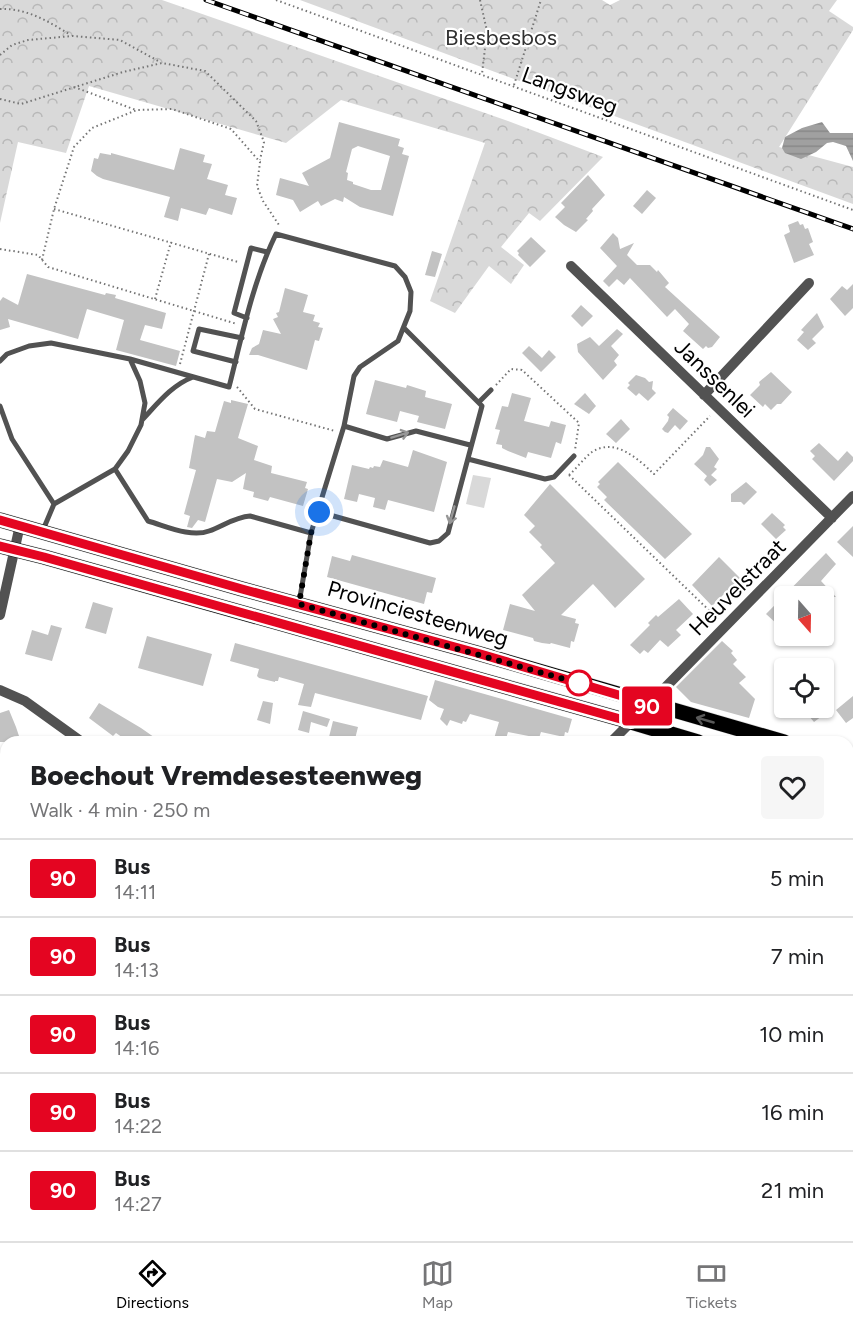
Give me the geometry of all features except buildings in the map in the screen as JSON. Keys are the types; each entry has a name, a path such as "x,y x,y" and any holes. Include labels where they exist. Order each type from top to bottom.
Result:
{"main road":[{"name":"Provinciesteenweg","path":"0,520 477,653 763,736"},
{"name":"Provinciesteenweg","path":"0,546 678,736"},
{"path":"631,722 649,704"}],"street":[{"name":"Janssenlei","path":"571,266 832,518"},
{"path":"704,395 809,283"},
{"name":"Heuvelstraat","path":"649,704 853,496"},
{"path":"0,615 21,525"},
{"path":"0,690 25,701 74,736"},
{"path":"617,736 631,722"}],"lane":[{"path":"0,361 7,354 30,346 51,343 129,359 230,387 247,318 267,252 276,234 395,266 405,277 411,292 410,311 398,341 360,367 354,376 343,429 311,533 299,604"},
{"path":"247,318 234,313 251,248 267,252"},
{"path":"319,512 430,543 439,541 447,533 482,406 404,328"},
{"path":"236,362 193,351 199,329 242,338"},
{"path":"43,531 54,504 115,469 128,451 142,420 145,403 140,381 129,359"},
{"path":"142,420 169,392 184,381 195,377"},
{"path":"478,402 491,390"},
{"path":"0,406 12,439 54,504"},
{"path":"343,429 387,439 416,431 470,446"},
{"path":"468,459 545,479 554,477 574,456"},
{"path":"115,469 147,521 194,533 207,532 242,516 250,516 311,533"}],"path":[{"name":"Langsweg","path":"276,0 853,210"},
{"path":"480,0 487,32 482,74"},
{"path":"514,85 541,0"},
{"path":"0,9 22,10 54,24 72,36"},
{"path":"0,55 12,45 28,40 72,36 120,40 162,63 205,71 256,121 264,142 257,186 279,225 276,234"},
{"path":"0,99 21,104 123,72 162,63"},
{"path":"74,87 137,110"},
{"path":"42,260 54,209 74,147 92,128 137,110 172,109 231,129 260,162"},
{"path":"54,209 247,264"},
{"path":"154,299 171,242"},
{"path":"0,249 38,255 48,267 245,327"},
{"path":"178,372 209,254"},
{"path":"491,390 511,369 522,370 579,423 574,456"},
{"path":"231,381 255,409 343,429"},
{"path":"569,475 590,453 600,448 627,450 654,474 717,408"},
{"path":"563,469 690,590 725,627"}],"green space":[{"path":"0,0 162,0 508,121 603,157 540,221 529,213 501,247 524,265 511,284 489,266 455,313 430,301 485,143 341,100 286,143 89,86 66,153 18,142 0,223"},
{"name":"Biesbesbos","path":"300,0 602,0 610,5 620,0 837,0 829,11 853,27 853,30 779,147 853,167 853,204"},
{"path":"473,475 491,478 484,508 466,504"}],"shaded area":[{"path":"822,122 830,133 853,133 853,161 846,146 833,142 827,143 816,152 801,159 785,153 782,148 785,137 802,128"}],"railway":[{"path":"206,0 853,229"}],"bus line":[{"name":"90","path":"0,520 477,653 649,704 631,722 0,546"}],"route":[{"path":"319,512 311,533 299,604 585,685 579,683"}]}
